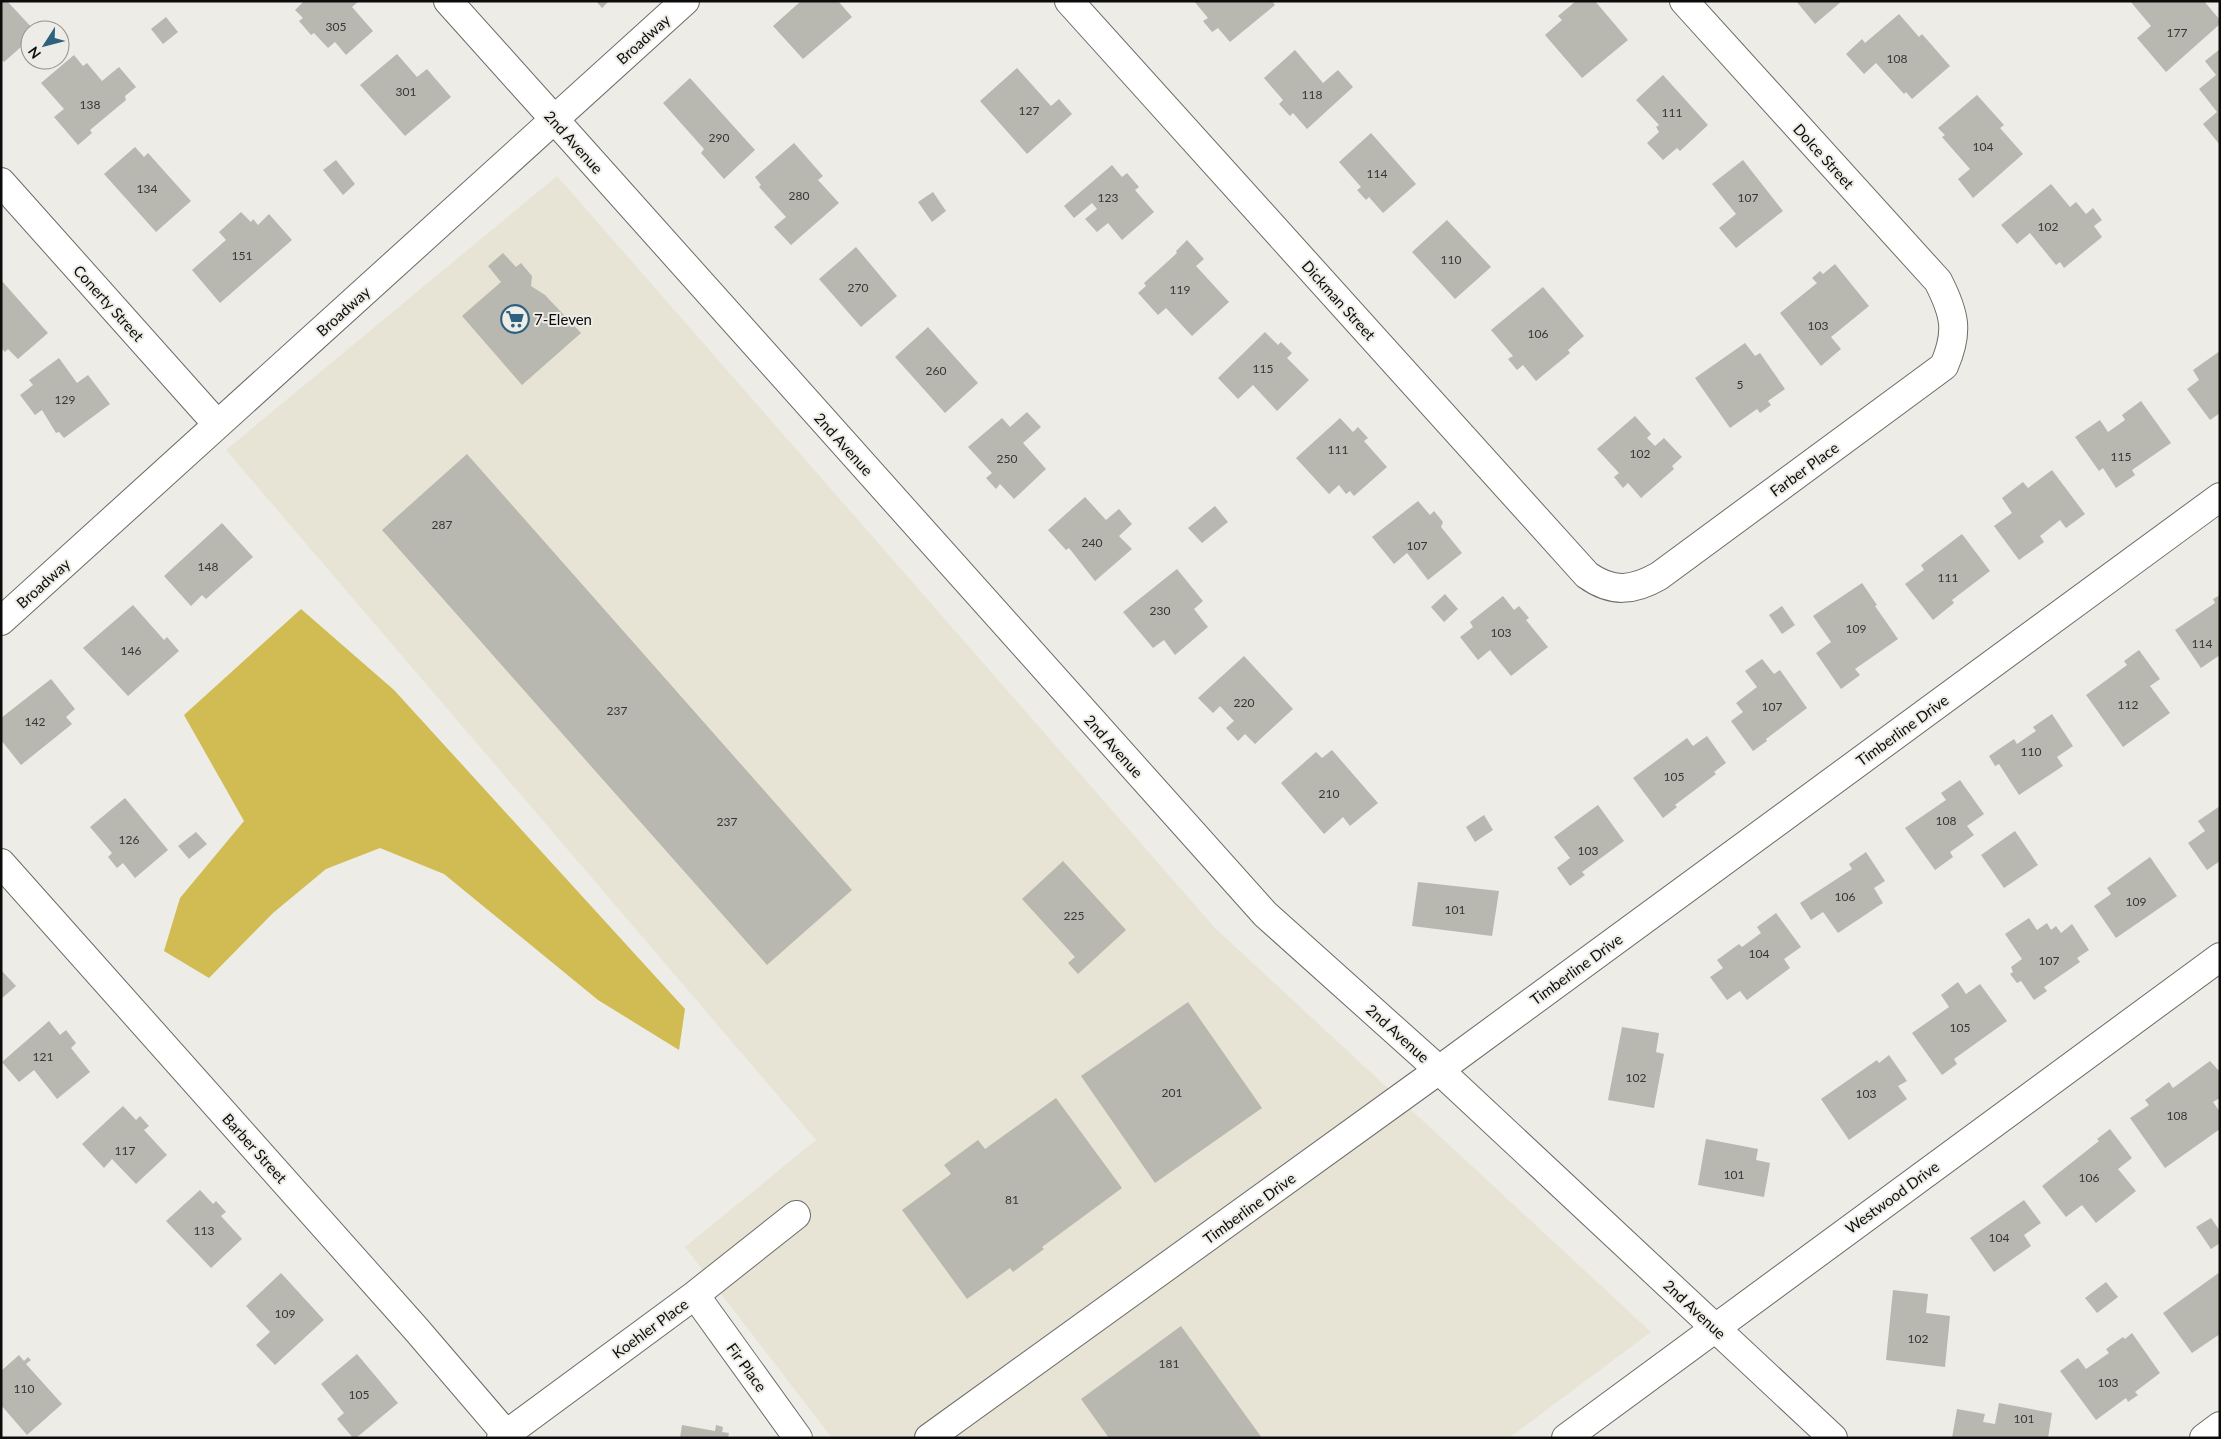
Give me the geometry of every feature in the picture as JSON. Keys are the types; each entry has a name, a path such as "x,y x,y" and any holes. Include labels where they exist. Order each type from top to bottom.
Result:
{"street":[{"name":"2nd Avenue","path":"448,1 1265,914 1440,1070 1833,1438"},
{"name":"Broadway","path":"1,621 685,1"},
{"name":"Dickman Street","path":"1069,1 1587,575 1599,583 1617,588"},
{"name":"Dolce Street","path":"1684,1 1938,281 1949,302 1952,317"},
{"name":"Conerty Street","path":"1,182 217,424"},
{"name":"Farber Place","path":"1617,588 1637,587 1659,576 1944,366 1954,334 1952,317"},
{"name":"Timberline Drive","path":"929,1438 1440,1070 2220,497"},
{"name":"Barber Street","path":"1,863 416,1329 503,1436"},
{"name":"Westwood Drive","path":"1566,1438 2220,957"},
{"name":"Koehler Place","path":"503,1436 695,1295 796,1215"},
{"name":"Fir Place","path":"695,1295 798,1438"},
{"path":"2204,1438 2220,1426"}],"shaded area":[{"path":"557,176 1215,928 1651,1332 1509,1438 832,1438 685,1247 816,1140 226,450"},
{"path":"301,609 394,690 685,1009 679,1050 598,1000 444,874 380,848 326,869 273,913 209,978 164,951 180,898 244,821 184,715"}],"building":[{"path":"1,1 7,1 25,20 20,20 20,48 4,62 1,59"},
{"path":"304,1 359,1 352,7 373,31 346,55 335,42 328,48 314,33 311,35 299,21 303,18 295,10"},
{"path":"596,1 609,1 602,8"},
{"path":"801,1 838,1 852,17 803,59 773,26"},
{"path":"1194,1 1272,1 1275,5 1230,42 1218,28 1212,32 1203,21 1208,18"},
{"path":"1576,1 1595,1 1628,40 1582,78 1545,35 1562,20 1558,16"},
{"path":"1796,1 1842,1 1815,24"},
{"path":"2130,1 2204,1 2220,20 2220,24 2166,72 2137,38 2151,26"},
{"path":"1899,14 1919,37 1922,34 1950,66 1912,99 1906,92 1904,94 1876,63 1864,74 1846,54 1862,39 1865,43"},
{"path":"166,17 178,32 163,44 151,29"},
{"path":"2220,49 2220,145 2203,124 2217,112 2199,89 2216,75 2205,61"},
{"path":"1295,50 1323,83 1338,70 1353,87 1307,129 1293,113 1290,116 1279,104 1283,100 1264,78"},
{"path":"397,54 417,77 427,69 451,97 405,136 360,85"},
{"path":"74,55 83,66 87,63 102,81 119,67 136,87 125,96 126,100 90,130 92,133 78,145 54,117 64,109 41,83 56,70 70,70 70,58"},
{"path":"1017,68 1051,106 1059,99 1072,114 1027,154 980,101"},
{"path":"1663,75 1708,125 1680,151 1677,148 1663,160 1647,143 1659,132 1656,127 1659,125 1636,100"},
{"path":"690,78 755,150 724,179 701,153 704,149 663,103"},
{"path":"1977,95 2004,125 2000,128 2023,154 1973,198 1958,179 1970,169 1942,137 1945,135 1938,128"},
{"path":"1371,133 1416,184 1383,213 1369,197 1366,200 1357,190 1361,187 1339,162"},
{"path":"794,143 823,176 818,180 839,203 791,245 774,227 786,217 759,187 761,185 755,177"},
{"path":"135,147 144,157 148,153 191,201 156,232 104,174"},
{"path":"336,160 355,184 343,195 323,170"},
{"path":"1743,160 1783,211 1736,248 1719,228 1736,214 1712,184"},
{"path":"1112,165 1122,177 1127,173 1139,187 1135,190 1154,212 1122,240 1108,223 1097,232 1085,219 1097,209 1092,203 1074,218 1064,206"},
{"path":"2051,184 2070,207 2076,202 2086,214 2093,208 2102,220 2094,226 2102,237 2064,268 2060,262 2056,265 2030,233 2017,244 2001,225"},
{"path":"933,192 946,211 932,222 918,202"},
{"path":"241,212 251,222 253,219 258,225 269,214 292,240 220,303 192,270 226,240 219,232"},
{"path":"1447,220 1491,267 1455,299 1412,252"},
{"path":"1187,240 1204,259 1196,266 1229,302 1192,336 1166,308 1158,315 1138,293 1146,286 1144,283 1177,253 1176,251"},
{"path":"856,247 897,296 861,327 819,279"},
{"name":"7-Eleven","path":"503,253 516,267 521,263 532,276 531,286 545,295 581,333 522,385 462,316 501,282 488,266"},
{"path":"1835,264 1869,306 1831,337 1841,349 1821,366 1780,313 1817,283 1812,278 1820,271 1823,274"},
{"path":"1,280 48,333 18,359 8,349 5,352 1,348"},
{"path":"1543,287 1584,336 1568,350 1570,353 1536,381 1523,365 1517,370 1508,359 1513,356 1491,330"},
{"path":"928,327 978,383 945,413 895,357"},
{"path":"1265,332 1278,345 1281,342 1292,353 1287,358 1309,380 1277,411 1253,385 1238,399 1218,378"},
{"path":"1745,343 1755,356 1760,353 1785,389 1768,401 1771,405 1760,413 1757,409 1730,428 1695,378"},
{"path":"2220,351 2220,413 2210,420 2187,389 2199,380 2193,370"},
{"path":"59,358 77,383 88,375 110,404 64,438 59,432 56,433 42,410 35,415 20,395 33,385 29,380"},
{"path":"2141,401 2171,443 2132,470 2135,475 2116,488 2103,468 2099,471 2075,437 2100,420 2108,432 2125,420 2122,415"},
{"path":"1027,412 1041,427 1023,443 1046,469 1014,499 1000,484 996,489 986,478 992,473 968,447 1002,418 1010,427"},
{"path":"1635,416 1651,434 1647,438 1655,446 1664,438 1682,457 1672,466 1674,469 1641,498 1628,483 1623,488 1614,477 1619,473 1597,449"},
{"path":"1340,418 1353,432 1358,427 1368,438 1364,441 1387,467 1354,496 1350,491 1346,494 1339,485 1329,494 1296,458"},
{"path":"467,454 852,890 767,965 382,530"},
{"path":"2052,470 2085,514 2066,528 2060,520 2040,536 2044,542 2019,560 1994,526 2012,513 2002,498 2023,482 2028,488"},
{"path":"1085,497 1106,520 1119,509 1132,524 1119,536 1132,549 1095,581 1069,548 1066,550 1048,530"},
{"path":"1418,501 1430,515 1434,511 1443,522 1441,527 1462,553 1428,580 1407,553 1394,564 1372,537"},
{"path":"1215,506 1228,522 1202,543 1188,528"},
{"path":"222,523 253,557 206,599 202,595 191,606 164,576"},
{"path":"1962,534 1990,571 1952,600 1954,603 1933,620 1905,584 1924,570 1921,565"},
{"path":"1177,569 1203,601 1194,609 1208,627 1175,655 1164,640 1153,648 1123,612"},
{"path":"1862,583 1877,605 1875,606 1898,639 1855,669 1860,675 1841,689 1816,653 1831,642 1813,616"},
{"path":"1445,594 1458,609 1444,622 1431,607"},
{"path":"2220,595 2220,655 2201,668 2175,630 2215,603 2213,599"},
{"path":"1503,596 1514,610 1519,606 1529,618 1526,620 1548,647 1511,676 1490,650 1478,660 1460,637 1473,627 1470,622"},
{"path":"133,605 164,640 167,637 179,651 128,696 83,648"},
{"path":"1782,606 1795,625 1782,634 1769,615"},
{"path":"2139,650 2160,679 2150,686 2170,713 2123,747 2086,695 2127,665 2124,661"},
{"path":"1244,656 1293,709 1255,744 1245,734 1238,741 1226,728 1234,721 1220,706 1213,713 1198,698"},
{"path":"1762,659 1774,674 1780,670 1807,708 1753,751 1731,721 1743,712 1736,703 1757,687 1745,671"},
{"path":"51,679 75,709 66,717 72,724 21,765 1,740 1,718"},
{"path":"2052,714 2073,746 2057,757 2063,766 2019,795 1999,764 1995,766 1989,756 2014,739 2017,744 2036,731 2033,727"},
{"path":"1707,736 1726,763 1714,772 1716,774 1675,805 1677,807 1663,818 1633,778 1687,738 1693,746"},
{"path":"1332,750 1378,803 1350,826 1343,817 1324,834 1281,783 1316,752 1322,758"},
{"path":"1960,780 1984,814 1967,826 1974,835 1950,852 1953,857 1935,870 1905,828 1946,800 1941,793"},
{"path":"125,798 168,850 135,878 123,863 117,868 108,857 112,853 90,827"},
{"path":"1598,805 1624,841 1582,872 1585,875 1570,886 1557,868 1570,858 1554,837"},
{"path":"2220,806 2220,861 2207,870 2188,843 2205,831 2198,821"},
{"path":"1484,815 1493,830 1475,842 1466,827"},
{"path":"2015,831 2038,865 2004,888 1981,855"},
{"path":"196,832 207,844 189,859 178,846"},
{"path":"1866,852 1885,881 1874,888 1883,903 1838,933 1823,912 1811,920 1800,903 1852,869 1849,864"},
{"path":"2150,857 2177,896 2116,938 2094,906 2111,894 2107,888"},
{"path":"1063,861 1126,930 1078,974 1068,963 1075,957 1022,899"},
{"path":"1418,882 1499,891 1492,936 1412,926"},
{"path":"1776,913 1801,947 1784,959 1790,968 1747,1000 1740,991 1727,1000 1710,977 1723,968 1717,960 1739,944 1742,947 1761,933 1757,927"},
{"path":"2029,918 2037,930 2047,923 2051,930 2056,926 2061,933 2072,924 2089,950 2077,958 2080,962 2044,987 2047,991 2034,1000 2021,981 2017,983 2010,974 2013,972 2011,967 2022,959 2005,934"},
{"path":"1,970 16,986 1,999"},
{"path":"1958,982 1966,994 1980,984 2007,1021 1954,1059 1957,1064 1942,1075 1912,1033 1949,1007 1941,995"},
{"path":"1188,1002 1262,1108 1155,1183 1081,1076"},
{"path":"49,1021 60,1035 66,1030 76,1043 71,1048 90,1072 57,1099 34,1070 19,1082 2,1062"},
{"path":"1622,1027 1659,1033 1656,1052 1664,1054 1654,1108 1608,1100"},
{"path":"1889,1055 1907,1081 1898,1086 1907,1099 1849,1140 1821,1099 1877,1060 1879,1063"},
{"path":"2210,1061 2220,1072 2220,1098 2213,1102 2220,1112 2220,1129 2165,1168 2130,1118 2149,1105 2145,1100 2169,1082 2173,1088"},
{"path":"1056,1098 1122,1188 1042,1247 1044,1249 1013,1272 1010,1268 967,1299 902,1210 951,1174 944,1165 978,1140 985,1149"},
{"path":"123,1106 136,1120 140,1116 149,1126 144,1130 167,1155 136,1184 112,1159 104,1168 82,1144"},
{"path":"2110,1129 2132,1158 2118,1169 2136,1191 2096,1223 2082,1205 2066,1217 2042,1186 2099,1141 2097,1139"},
{"path":"1706,1139 1758,1149 1756,1160 1770,1163 1764,1197 1698,1185"},
{"path":"200,1190 213,1204 216,1201 226,1212 221,1216 242,1239 211,1268 166,1221"},
{"path":"2024,1200 2041,1223 2024,1235 2031,1246 1994,1272 1970,1238"},
{"path":"2211,1218 2220,1231 2220,1243 2211,1249 2196,1227"},
{"path":"2220,1272 2220,1334 2192,1353 2163,1313"},
{"path":"281,1273 324,1320 275,1365 256,1345 270,1332 246,1306"},
{"path":"2106,1282 2118,1297 2097,1313 2085,1298"},
{"path":"1893,1290 1928,1294 1926,1313 1950,1316 1945,1367 1886,1360"},
{"path":"1181,1326 1262,1438 1109,1438 1081,1399"},
{"path":"2132,1333 2160,1373 2135,1392 2138,1395 2128,1402 2126,1398 2096,1420 2060,1371 2078,1358 2086,1369 2109,1353 2106,1349"},
{"path":"357,1354 398,1403 356,1438 353,1438 337,1419 344,1413 321,1384"},
{"path":"19,1355 24,1361 28,1357 31,1360 26,1364 62,1404 27,1435 1,1405 1,1371"},
{"path":"1999,1403 2052,1413 2048,1438 1952,1438 1957,1409 1985,1414 1983,1422 1995,1424"},
{"path":"682,1425 715,1431 716,1425 723,1427 722,1432 729,1433 728,1438 680,1438"}],"place":[{"name":"7-Eleven","path":"515,319"}]}
